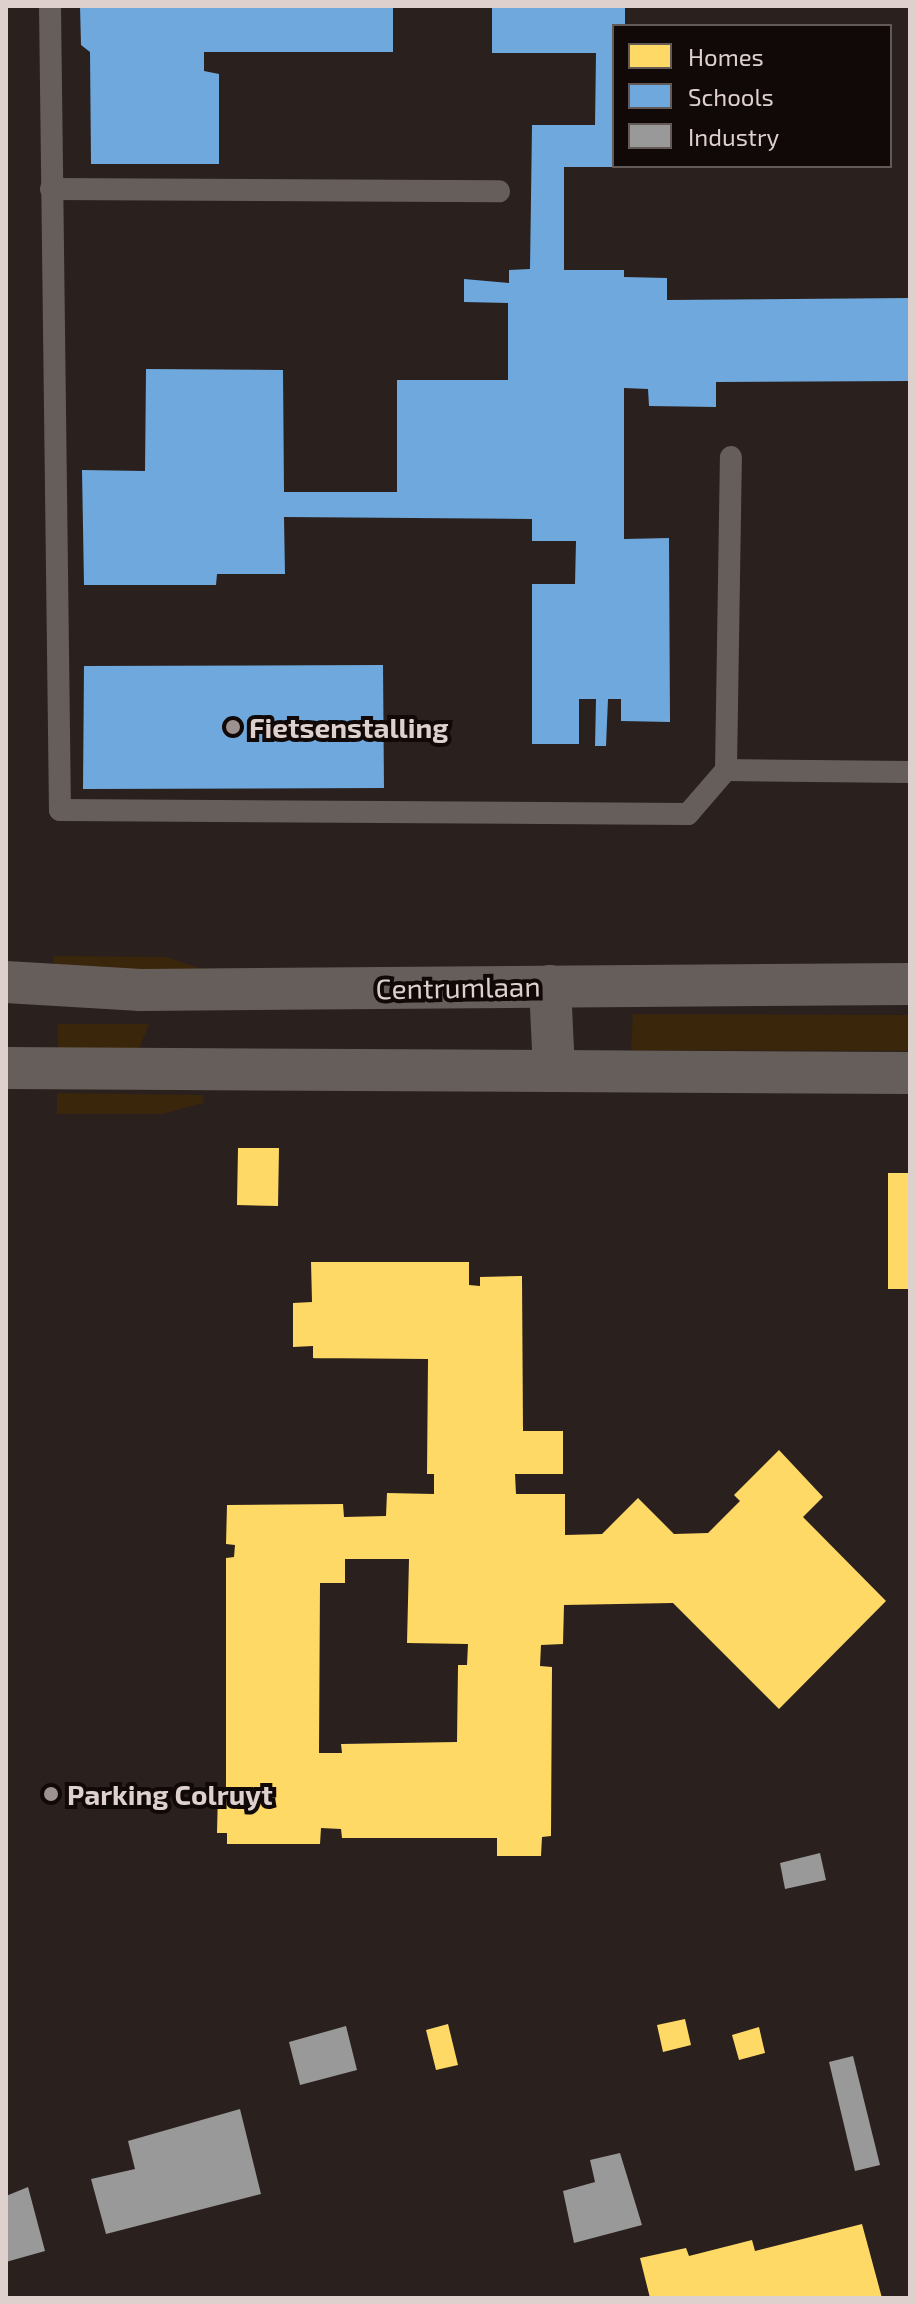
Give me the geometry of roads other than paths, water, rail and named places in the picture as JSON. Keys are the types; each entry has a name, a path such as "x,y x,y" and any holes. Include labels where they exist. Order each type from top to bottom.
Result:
{"street":[{"name":"Centrumlaan","path":"6,982 141,990 910,984"},
{"path":"550,986 554,1071"},
{"path":"6,1068 910,1073"}],"lane":[{"path":"50,6 60,810 688,814 726,770 731,457"},
{"path":"51,189 499,191"},
{"path":"726,770 910,772"}],"place":[{"name":"Fietsenstalling","path":"233,727"},
{"name":"Parking Colruyt","path":"51,1794"}]}
